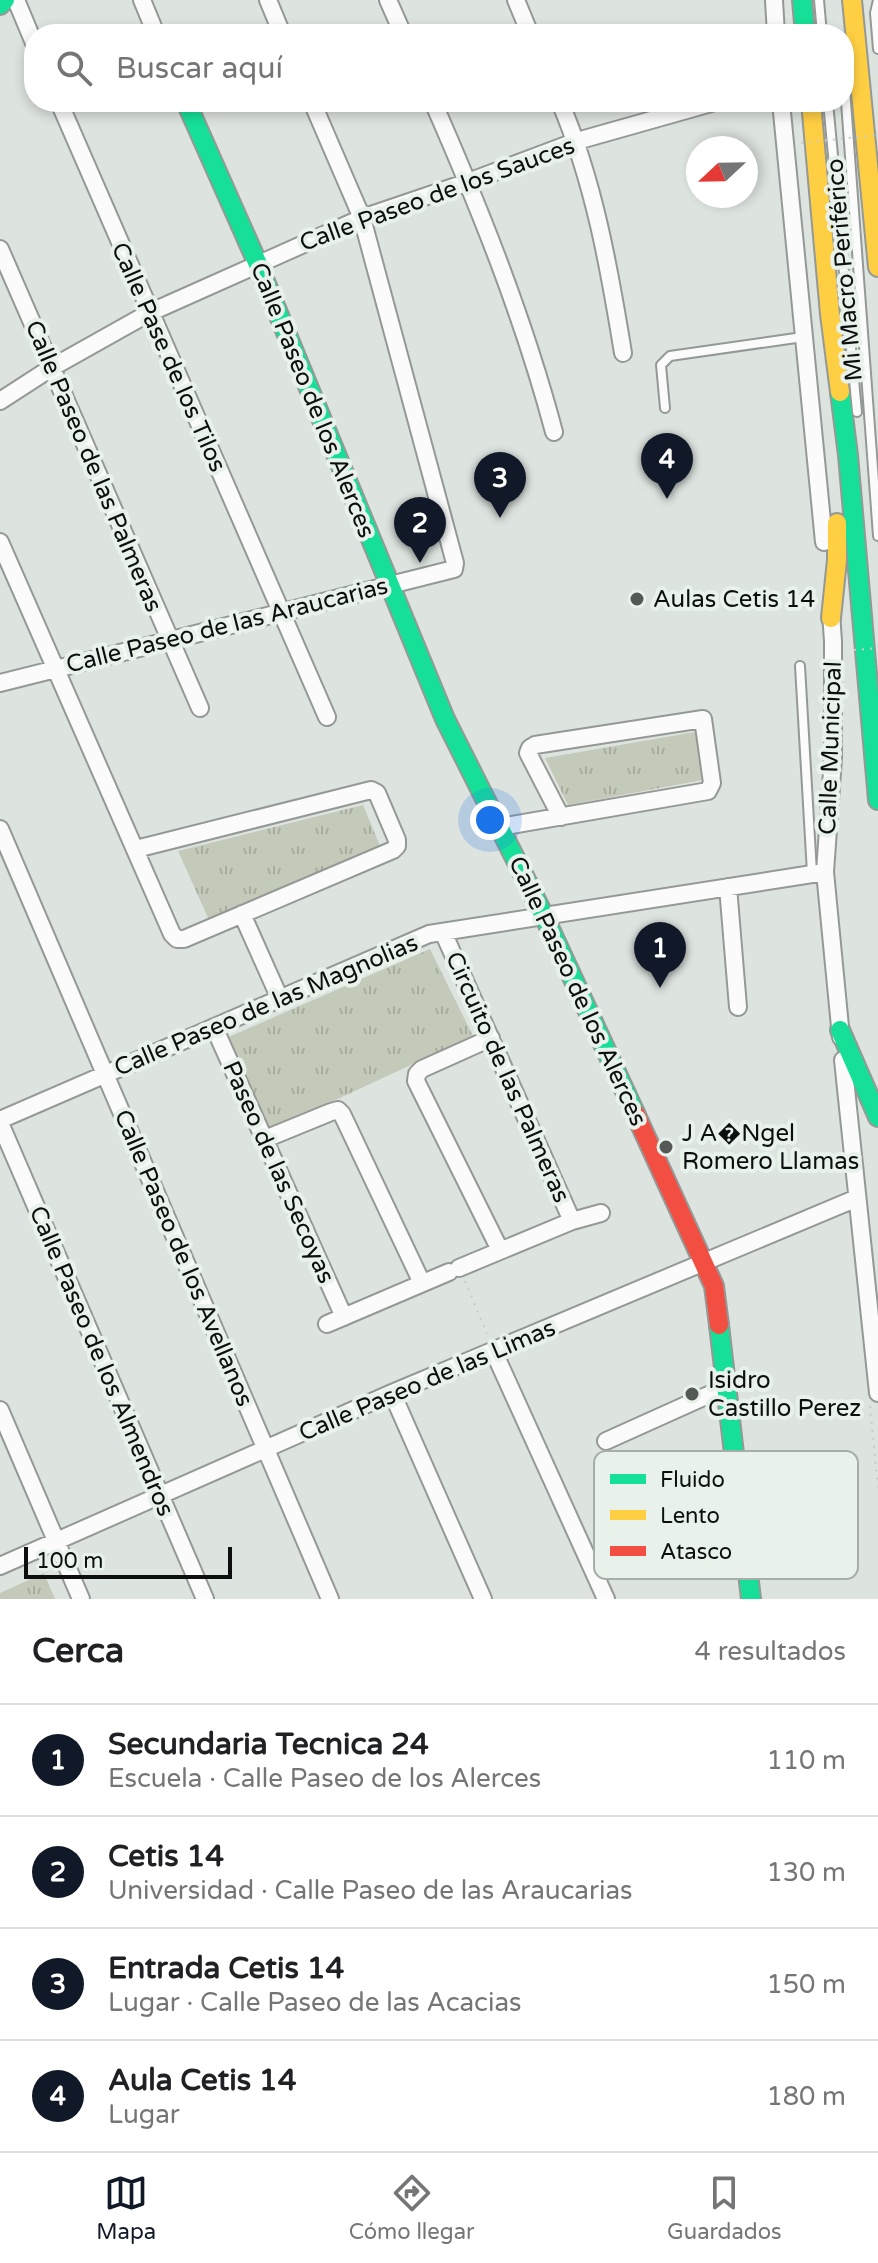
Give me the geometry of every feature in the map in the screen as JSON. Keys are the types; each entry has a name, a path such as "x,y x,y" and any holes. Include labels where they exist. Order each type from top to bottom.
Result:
{"main road":[{"path":"0,5 5,0"},
{"path":"802,0 804,24"},
{"path":"852,0 878,267"},
{"name":"Calle Paseo de los Alerces","path":"190,112 257,262 445,719 544,916 714,1286 734,1451"},
{"path":"812,112 835,392 837,560 831,618"},
{"path":"830,314 849,471 878,800"},
{"path":"840,1030 878,1117"},
{"name":"Calle Paseo de los Alerces","path":"749,1579 751,1599"}],"street":[{"path":"16,0 26,24"},
{"path":"142,0 152,24"},
{"path":"268,0 278,24"},
{"path":"388,0 399,24"},
{"path":"516,0 526,24"},
{"path":"774,0 775,24"},
{"name":"Calle Pase de los Tilos","path":"63,112 327,717"},
{"path":"316,112 362,218"},
{"path":"437,112 468,182 538,372 554,432"},
{"path":"564,112 577,141 609,273 623,353"},
{"name":"Calle Paseo de los Sauces","path":"0,401 51,368 149,313 257,262 362,218 577,141 680,112"},
{"name":"Calle Municipal","path":"782,112 831,618 833,758 818,873 840,1030 878,1393"},
{"name":"Calle Paseo de las Araucarias","path":"0,683 454,569 455,563 362,218"},
{"name":"Calle Paseo de las Palmeras","path":"0,249 200,708"},
{"path":"0,542 172,934 177,939 184,939 393,850 397,840 377,793 371,790 136,849"},
{"path":"500,827 561,817 708,791 712,783 703,719 530,748 528,753 561,817"},
{"name":"Calle Paseo de los Avellanos","path":"0,829 330,1599"},
{"name":"Calle Paseo de las Magnolias","path":"0,1121 417,938 818,873"},
{"path":"728,887 738,1007"},
{"path":"242,914 280,999"},
{"name":"Circuito de las Palmeras","path":"443,932 572,1221"},
{"name":"Paseo de las Secoyas","path":"214,1027 344,1317"},
{"path":"491,1038 422,1069 416,1081 500,1250"},
{"path":"265,1139 338,1110 422,1283"},
{"name":"Calle Paseo de los Almendros","path":"0,1121 205,1599"},
{"name":"Calle Paseo de las Limas","path":"0,1566 392,1393 857,1198"},
{"path":"327,1324 500,1250 572,1221 601,1213"},
{"path":"494,1352 594,1573"},
{"path":"606,1441 726,1387"},
{"path":"392,1393 483,1599"},
{"path":"0,1410 81,1599"},
{"path":"597,1579 606,1599"}],"lane":[{"path":"819,0 821,24"},
{"path":"878,0 875,13 878,49"},
{"name":"Mi Macro Periférico","path":"829,112 859,425"},
{"name":"Mi Macro Periférico","path":"846,112 874,536"},
{"path":"665,408 661,365 670,356 804,337"},
{"name":"Mi Macro Periférico","path":"862,456 874,536"},
{"path":"800,666 818,873"}],"path":[{"path":"801,143 878,135"},
{"path":"854,650 878,648"},
{"path":"454,1270 494,1352"}],"green space":[{"path":"695,732 703,780 568,805 545,758"},
{"path":"363,805 380,846 209,920 178,851"},
{"path":"430,949 473,1036 267,1132 224,1039"},
{"path":"44,1573 55,1599 0,1599 0,1593"}],"traffic: fast":[{"path":"0,5 5,0"},
{"path":"802,0 804,24"},
{"path":"190,112 257,262 445,719 544,916 635,1113"},
{"path":"840,392 878,800"},
{"path":"840,1030 878,1117"},
{"path":"719,1325 734,1451"},
{"path":"749,1579 751,1599"}],"traffic: slow":[{"path":"852,0 878,267"},
{"path":"812,112 840,392"},
{"path":"831,618 837,523"}],"traffic: jam":[{"path":"635,1113 714,1286 719,1325"}],"place":[{"name":"Aula Cetis 14","path":"667,499"},
{"name":"Entrada Cetis 14","path":"500,518"},
{"name":"Cetis 14","path":"420,563"},
{"name":"Aulas Cetis 14","path":"637,599"},
{"name":"Secundaria Tecnica 24","path":"660,988"},
{"name":"J A�Ngel Romero Llamas","path":"666,1147"},
{"name":"Isidro Castillo Perez","path":"692,1394"}]}
